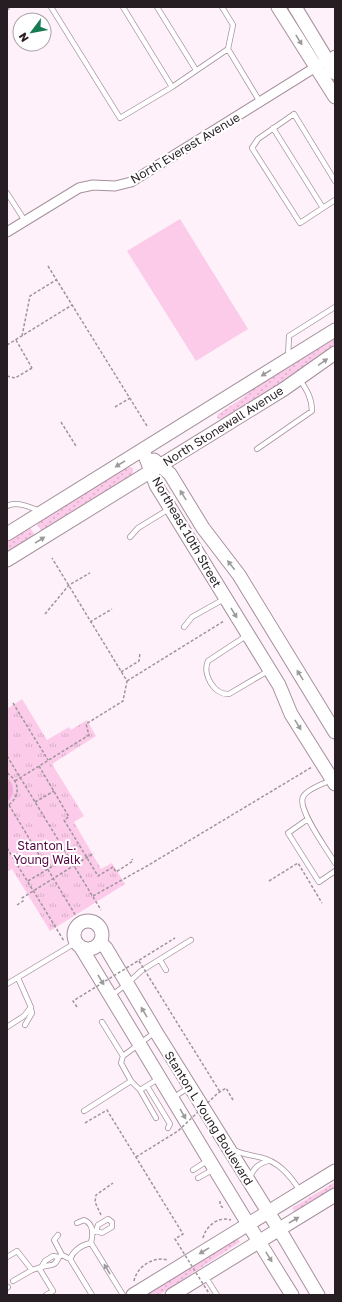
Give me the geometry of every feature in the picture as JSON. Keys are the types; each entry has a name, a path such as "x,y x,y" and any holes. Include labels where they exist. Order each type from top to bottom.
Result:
{"main road":[{"path":"278,7 335,98"},
{"path":"295,7 331,58 335,72"},
{"name":"North Stonewall Avenue","path":"7,534 335,330"},
{"name":"North Stonewall Avenue","path":"7,560 298,379 335,354"},
{"name":"Northeast 10th Street","path":"143,450 155,468 156,485 279,685 291,714 334,781"},
{"name":"Northeast 10th Street","path":"155,468 170,474 203,528 239,575 335,732"},
{"path":"89,921 100,928 102,935 100,942 93,948 86,949 74,943 77,928 82,923 89,921"},
{"name":"Stanton L Young Boulevard","path":"100,942 106,948 318,1295"},
{"name":"Stanton L Young Boulevard","path":"74,943 140,1044 212,1164 239,1225 292,1295"},
{"path":"133,1295 239,1225 268,1212 335,1171"},
{"path":"172,1295 335,1195"}],"street":[{"name":"North Everest Avenue","path":"7,232 79,188 93,185 119,186 131,182 331,58"}],"lane":[{"path":"51,7 120,118 172,87 228,49"},
{"path":"122,7 172,87"},
{"path":"157,7 196,70"},
{"path":"222,7 233,25 228,49 260,102"},
{"path":"335,181 294,114 258,139 252,148 300,223 335,200"},
{"path":"273,128 323,208"},
{"path":"7,193 25,221"},
{"path":"288,359 289,336 335,307"},
{"path":"257,449 312,411 312,404 306,389 298,379"},
{"path":"7,506 9,504 26,505 42,512"},
{"path":"130,537 138,528 170,509"},
{"path":"184,627 192,617 225,598"},
{"path":"248,635 208,661 206,670 209,680 216,689 225,694 229,694 269,670"},
{"path":"334,781 323,783 304,796 302,806 308,819 335,863"},
{"path":"308,819 288,833 319,882 335,871"},
{"path":"110,996 127,984 141,971 191,940"},
{"path":"7,984 74,943"},
{"path":"160,960 166,970"},
{"path":"18,978 31,1007 32,1013 25,1025"},
{"path":"7,1027 24,1016 31,1007"},
{"path":"102,1022 123,1056"},
{"path":"156,1032 123,1056 121,1063 131,1081 140,1090 156,1118"},
{"path":"140,1090 161,1078"},
{"path":"84,1111 131,1081"},
{"path":"147,1086 170,1124 168,1128"},
{"path":"173,1098 190,1087"},
{"path":"226,1145 239,1152 259,1157 281,1167 288,1173 300,1192"},
{"path":"248,1180 256,1166 268,1161"},
{"path":"193,1170 212,1164"},
{"path":"198,1178 212,1164"},
{"path":"77,1223 84,1220 88,1222 95,1232 91,1243"},
{"path":"58,1235 54,1240 60,1256"},
{"path":"70,1259 73,1253 78,1249 85,1244 91,1243"},
{"path":"91,1243 123,1295"},
{"path":"7,1257 17,1251 32,1270"},
{"path":"13,1281 32,1270 41,1267 45,1261 54,1256 60,1256 70,1259 92,1295"},
{"path":"41,1267 53,1291 46,1295"},
{"path":"205,1275 217,1295"}],"path":[{"path":"7,10 12,7"},
{"path":"48,266 147,426"},
{"path":"22,336 30,296 56,280"},
{"path":"7,345 72,305"},
{"path":"7,376 15,378 32,368 16,340"},
{"path":"115,407 130,398"},
{"path":"61,422 76,446"},
{"path":"15,780 89,735 86,724 123,700 127,681 52,558"},
{"path":"45,614 69,585 90,573"},
{"path":"90,622 112,609"},
{"path":"127,681 224,622"},
{"path":"121,672 139,661 140,653"},
{"path":"13,703 48,760"},
{"path":"7,756 101,910"},
{"path":"38,766 69,817 64,820 98,876 113,868 116,872 134,861 132,859"},
{"path":"92,896 147,866 312,767"},
{"path":"7,774 15,780 18,793 16,799 8,806 76,916"},
{"path":"35,802 54,791"},
{"path":"7,848 28,881 74,943"},
{"path":"17,905 23,901 22,898 94,853"},
{"path":"28,881 68,857"},
{"path":"269,881 298,863 322,903"},
{"path":"77,1007 73,1001 175,938"},
{"path":"139,961 220,1092"},
{"path":"136,1157 178,1131 226,1088 233,1100"},
{"path":"85,1123 107,1110 183,1234 175,1239 210,1295"},
{"path":"101,1219 101,1214 95,1199 99,1192 113,1183"},
{"path":"203,1239 209,1226 214,1222 227,1218 239,1225"},
{"path":"134,1280 135,1274 144,1265 157,1259 168,1260"}],"green space":[{"path":"180,219 248,329 196,361 127,251"},
{"path":"335,336 335,348 222,420 217,418 218,414 241,399 265,379"},
{"path":"126,466 133,468 133,473 131,475 42,532 35,521"},
{"path":"28,525 35,535 7,552 7,539"},
{"name":"Stanton L. Young Walk","path":"22,699 47,740 69,727 71,730 87,720 96,736 52,764 84,816 74,822 101,869 112,863 125,884 50,931 12,869 7,872 7,709"},
{"path":"335,1182 335,1189 295,1213 292,1208"},
{"path":"237,1238 240,1242 159,1295 143,1295"}],"shaded area":[{"path":"7,778 12,784 13,793 7,802"}]}
